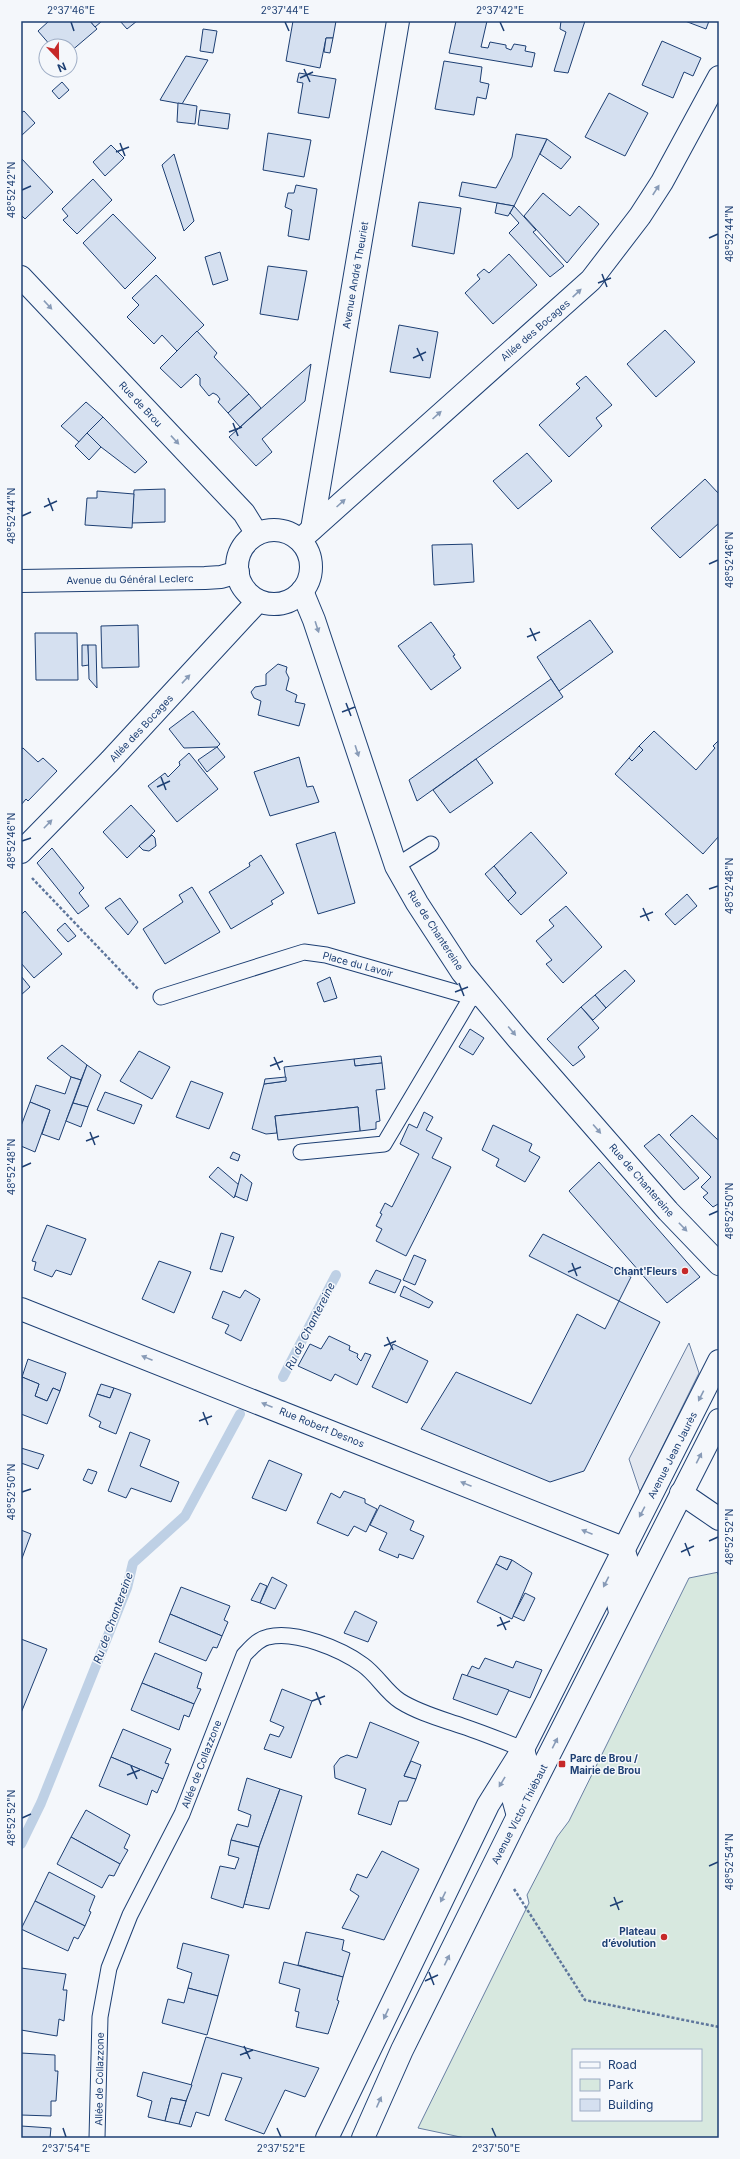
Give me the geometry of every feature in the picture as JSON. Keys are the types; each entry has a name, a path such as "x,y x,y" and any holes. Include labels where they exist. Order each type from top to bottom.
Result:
{"street":[{"name":"Avenue André Theuriet","path":"306,534 398,21"},
{"name":"Allée des Bocages","path":"306,534 591,280 640,216 662,182 719,77"},
{"name":"Rue de Brou","path":"21,277 244,513 257,534"},
{"path":"268,531 280,531 290,534 306,534 311,571 308,582 295,598 281,603 267,604 258,601 244,589 238,572 238,561 241,550 248,541 257,534 268,531"},
{"name":"Avenue du Général Leclerc","path":"21,581 205,578 221,577 238,572"},
{"name":"Rue de Chantereine","path":"302,591 314,620 396,866 418,903 479,999 668,1211 719,1264"},
{"name":"Allée des Bocages","path":"24,862 110,761 258,601"},
{"name":"Rue Robert Desnos","path":"21,1309 623,1548"},
{"name":"Avenue Jean Jaurès","path":"623,1548 719,1361"},
{"path":"719,1420 681,1493 719,1519"},
{"name":"Avenue Victor Thiébaut","path":"363,2138 402,2050 620,1612 681,1493"},
{"path":"620,1612 616,1594 630,1570 623,1548"},
{"path":"327,2138 488,1805 523,1749 623,1548"},
{"path":"518,1816 513,1798 528,1768 523,1749"}],"lane":[{"path":"396,866 431,844"},
{"name":"Place du Lavoir","path":"161,997 304,952 326,954 479,999"},
{"path":"301,1152 384,1144 479,999"},
{"name":"Allée de Collazzone","path":"96,2138 100,2017 109,1968 130,1915 182,1814 244,1655 248,1650 257,1642 267,1637 282,1635 295,1636 316,1643 343,1654 363,1665 399,1701 428,1715 523,1749"}],"path":[{"path":"24,862 144,996 161,997"},
{"path":"513,1888 585,2000 719,2027"}],"green space":[{"path":"719,1572 719,2138 465,2138 418,2128 529,1903 527,1895 557,1837 569,1821 689,1578"}],"shaded area":[{"path":"689,1343 699,1373 640,1492 629,1459"}],"building":[{"path":"49,21 90,21 97,29 78,45 78,38 44,38 38,31"},
{"path":"90,21 102,21 95,27"},
{"path":"120,21 137,21 127,29"},
{"path":"293,21 336,21 333,38 326,38 320,68 286,61"},
{"path":"456,21 487,21 481,47 488,48 490,42 506,45 506,48 511,50 514,44 526,46 525,51 535,53 532,67 449,53"},
{"path":"561,21 585,21 568,73 554,71 566,32 560,29"},
{"path":"685,21 709,21 706,29"},
{"path":"203,29 217,31 213,53 200,51"},
{"path":"326,38 333,38 330,53 324,52"},
{"path":"662,41 701,58 693,76 684,72 673,98 642,85"},
{"path":"186,56 208,60 182,104 160,100"},
{"path":"444,61 482,67 480,82 489,84 486,99 477,97 474,115 435,109"},
{"path":"299,73 336,79 329,118 298,113 303,83 297,82"},
{"path":"62,82 69,90 59,99 52,91"},
{"path":"609,93 648,113 625,156 585,137"},
{"path":"178,103 197,106 195,124 177,122"},
{"path":"200,110 230,114 228,129 198,125"},
{"path":"24,111 35,123 21,136 21,113"},
{"path":"268,133 311,140 304,177 263,170"},
{"path":"516,134 547,139 514,206 459,196 462,182 496,188 512,157"},
{"path":"547,139 571,157 561,169 540,154"},
{"path":"111,145 124,158 105,176 93,162"},
{"path":"174,154 194,221 184,231 162,165"},
{"path":"21,158 53,192 25,219 21,215"},
{"path":"93,179 112,200 77,234 63,220 68,216 62,209"},
{"path":"296,185 317,189 309,240 288,236 292,210 285,207 288,193 294,193"},
{"path":"543,193 570,216 579,206 599,224 567,263 524,216"},
{"path":"419,202 461,208 454,254 412,246"},
{"path":"497,203 514,206 508,216 495,213"},
{"path":"514,206 536,230 533,232 564,266 550,277 509,233 519,223 510,213"},
{"path":"113,214 156,258 125,289 83,243"},
{"path":"220,252 228,280 213,285 205,257"},
{"path":"509,254 537,285 493,324 465,293 480,279 477,275 484,269 489,273"},
{"path":"268,266 307,271 298,320 260,314"},
{"path":"156,275 204,325 177,351 162,335 154,344 127,317 139,305 132,298"},
{"path":"399,325 438,332 430,378 390,372"},
{"path":"665,330 695,362 656,397 627,364"},
{"path":"197,331 217,353 214,357 249,394 228,413 218,402 220,399 217,395 213,393 209,396 200,385 200,378 196,374 181,388 160,368"},
{"path":"311,364 305,401 262,439 272,452 256,466 229,437"},
{"path":"586,376 612,405 596,418 602,426 569,457 539,425 580,388 576,384"},
{"path":"249,394 261,408 240,427 228,413"},
{"path":"86,402 103,417 79,442 61,426"},
{"path":"103,417 147,462 135,473 101,447 87,433"},
{"path":"87,433 101,447 89,460 75,446"},
{"path":"527,453 552,481 518,509 493,481"},
{"path":"705,479 719,494 719,523 680,558 651,528"},
{"path":"165,489 165,522 132,523 134,490"},
{"path":"97,491 134,494 132,528 85,525 87,498 97,498"},
{"path":"472,544 474,582 434,585 432,545"},
{"path":"590,620 613,652 559,691 537,657"},
{"path":"431,622 455,655 453,656 461,668 431,690 398,646"},
{"path":"138,625 139,667 102,668 101,626"},
{"path":"35,633 77,633 78,680 36,680"},
{"path":"82,645 88,645 89,665 82,666"},
{"path":"88,645 96,645 97,688 89,679"},
{"path":"278,664 287,667 286,672 289,678 286,690 297,695 295,702 305,704 299,726 258,715 261,701 254,698 251,692 255,687 266,685 266,674"},
{"path":"551,679 563,697 417,801 409,780"},
{"path":"193,711 220,744 217,747 184,748 169,729"},
{"path":"654,731 696,770 715,748 713,746 719,740 719,836 703,854 615,774 629,758 632,761 643,750 639,746"},
{"path":"639,746 643,750 632,761 629,758"},
{"path":"217,747 225,757 207,772 198,760"},
{"path":"23,748 38,762 43,758 57,771 28,801 26,799 21,805 21,749"},
{"path":"189,753 218,789 177,822 148,786 165,773 168,777 180,765 179,762"},
{"path":"299,757 307,787 313,786 319,802 270,816 254,772"},
{"path":"476,759 493,783 450,813 433,790"},
{"path":"131,805 155,831 127,858 103,832"},
{"path":"335,832 355,903 318,914 296,844"},
{"path":"531,832 567,873 521,915 508,901 516,893 494,866"},
{"path":"152,835 155,838 156,846 149,851 143,850 139,846"},
{"path":"52,848 84,888 79,893 89,906 78,914 37,863"},
{"path":"261,855 284,893 271,901 273,904 231,929 209,892 250,866 249,863"},
{"path":"494,866 516,893 508,901 485,874"},
{"path":"192,887 220,932 165,964 143,929 183,902 179,895"},
{"path":"687,894 697,906 675,925 665,914"},
{"path":"120,898 138,922 128,935 105,908"},
{"path":"566,906 602,947 563,983 546,964 552,960 536,941 554,926 549,920"},
{"path":"25,911 62,954 34,978 21,963 21,915"},
{"path":"65,923 76,936 68,942 57,930"},
{"path":"625,970 635,981 606,1008 595,995"},
{"path":"21,976 30,987 21,995"},
{"path":"330,977 337,998 324,1002 317,983"},
{"path":"595,995 606,1008 593,1020 581,1007"},
{"path":"581,1007 599,1028 578,1047 585,1057 573,1066 547,1039"},
{"path":"470,1029 484,1038 473,1055 459,1047"},
{"path":"62,1045 87,1065 81,1080 71,1077 47,1058"},
{"path":"139,1051 170,1067 152,1099 120,1081"},
{"path":"381,1056 382,1063 355,1066 354,1059"},
{"path":"354,1059 355,1066 382,1063 385,1089 376,1090 380,1121 376,1122 376,1129 360,1131 358,1107 275,1116 277,1133 266,1134 252,1129 264,1084 286,1081 284,1067"},
{"path":"87,1065 101,1075 88,1107 73,1103"},
{"path":"71,1077 81,1080 59,1140 42,1134 50,1110 30,1102 36,1085 65,1094"},
{"path":"286,1077 286,1081 264,1084 265,1079"},
{"path":"191,1081 223,1093 209,1129 176,1117"},
{"path":"105,1092 142,1105 134,1124 97,1110"},
{"path":"30,1102 50,1110 35,1152 21,1146 21,1126"},
{"path":"73,1103 88,1107 81,1127 66,1121"},
{"path":"358,1107 360,1131 278,1140 275,1116"},
{"path":"424,1112 433,1117 426,1130 442,1138 432,1158 451,1167 406,1256 376,1241 382,1229 376,1226 382,1214 380,1213 385,1203 392,1207 419,1154 400,1144 409,1124 417,1128"},
{"path":"692,1115 719,1141 719,1205 718,1204 713,1207 703,1197 708,1193 701,1187 711,1177 670,1135"},
{"path":"493,1125 532,1144 529,1151 540,1157 525,1182 496,1166 499,1159 482,1150"},
{"path":"659,1134 699,1178 684,1190 644,1146"},
{"path":"233,1152 240,1155 238,1161 230,1158"},
{"path":"599,1162 700,1277 667,1303 569,1191"},
{"path":"218,1167 239,1185 234,1198 209,1177"},
{"path":"241,1174 252,1183 247,1201 235,1196"},
{"path":"47,1225 86,1239 71,1275 56,1270 52,1277 34,1270 36,1262 32,1261"},
{"path":"221,1233 234,1237 222,1272 210,1269"},
{"path":"543,1234 631,1277 619,1301 529,1256"},
{"path":"414,1255 426,1260 415,1285 403,1280"},
{"path":"159,1261 191,1272 174,1313 142,1299"},
{"path":"376,1270 401,1280 395,1293 369,1283"},
{"path":"404,1286 433,1302 429,1308 400,1296"},
{"path":"245,1290 260,1299 241,1341 225,1333 229,1325 212,1318 223,1291 240,1298"},
{"path":"619,1301 660,1322 584,1471 550,1482 421,1429 456,1372 531,1404 577,1314 605,1329"},
{"path":"329,1336 350,1346 349,1350 358,1354 357,1357 361,1361 365,1353 371,1355 357,1385 335,1374 331,1381 298,1366 310,1344 321,1349"},
{"path":"393,1344 428,1361 407,1403 372,1387"},
{"path":"28,1359 66,1373 60,1391 53,1388 47,1401 35,1396 39,1384 22,1377"},
{"path":"22,1377 39,1384 35,1396 47,1401 53,1388 60,1391 47,1424 21,1414"},
{"path":"101,1384 114,1388 110,1398 97,1394"},
{"path":"114,1388 131,1394 116,1434 99,1427 101,1422 89,1416 97,1394 110,1398"},
{"path":"130,1432 150,1440 140,1466 179,1482 171,1502 131,1488 126,1498 108,1491"},
{"path":"21,1448 44,1455 38,1469 21,1463"},
{"path":"269,1460 302,1474 286,1511 252,1498"},
{"path":"88,1469 97,1472 92,1484 83,1480"},
{"path":"344,1491 365,1499 365,1503 377,1509 366,1532 354,1526 348,1536 317,1523 331,1493 340,1498"},
{"path":"380,1505 414,1521 410,1530 424,1536 413,1559 399,1554 398,1558 379,1550 387,1533 370,1525"},
{"path":"21,1530 31,1534 21,1561"},
{"path":"500,1556 512,1560 507,1570 496,1564"},
{"path":"512,1560 532,1573 512,1619 477,1602 496,1564 507,1570"},
{"path":"272,1577 287,1585 275,1609 260,1603"},
{"path":"260,1583 267,1586 260,1603 251,1600"},
{"path":"181,1587 230,1606 224,1620 228,1622 222,1636 170,1614"},
{"path":"525,1593 535,1598 524,1621 513,1616"},
{"path":"355,1611 377,1622 368,1642 344,1633"},
{"path":"170,1614 222,1636 217,1648 213,1647 206,1661 159,1642"},
{"path":"21,1639 47,1649 21,1713"},
{"path":"155,1653 202,1673 197,1688 201,1689 194,1704 142,1683"},
{"path":"485,1658 513,1668 516,1661 542,1670 530,1698 467,1676 472,1666 479,1669"},
{"path":"462,1674 509,1690 497,1715 453,1699"},
{"path":"142,1683 194,1704 189,1717 184,1715 179,1730 131,1710"},
{"path":"282,1689 312,1701 291,1758 264,1749 270,1734 279,1737 284,1727 270,1721"},
{"path":"370,1722 419,1742 404,1776 416,1779 407,1801 399,1801 391,1825 358,1814 366,1789 335,1778 334,1766 340,1758 347,1755 357,1758"},
{"path":"123,1729 171,1749 165,1763 169,1764 163,1779 111,1757"},
{"path":"111,1757 163,1779 157,1793 152,1790 147,1805 99,1786"},
{"path":"411,1761 421,1765 416,1779 404,1776"},
{"path":"247,1778 280,1789 259,1847 231,1840 237,1824 248,1827 251,1815 238,1810"},
{"path":"280,1789 302,1796 269,1909 244,1904 259,1847"},
{"path":"86,1810 130,1835 124,1848 128,1850 120,1864 71,1837"},
{"path":"71,1837 120,1864 114,1876 109,1875 102,1888 57,1864"},
{"path":"231,1840 259,1847 243,1908 211,1898 220,1866 235,1869 239,1858 228,1855"},
{"path":"382,1851 419,1869 384,1940 342,1928 359,1896 350,1890 357,1874 367,1878"},
{"path":"49,1872 95,1896 89,1911 91,1912 85,1926 35,1901"},
{"path":"35,1901 85,1926 78,1939 74,1937 68,1951 21,1929"},
{"path":"306,1932 344,1940 342,1950 350,1953 343,1977 298,1965"},
{"path":"183,1943 229,1955 218,1996 188,1988 192,1973 177,1968"},
{"path":"284,1962 343,1977 337,2000 339,2001 328,2034 296,2027 299,2012 295,2011 300,1989 279,1983"},
{"path":"21,1968 66,1974 63,1990 67,1990 64,2021 59,2019 57,2036 21,2030"},
{"path":"188,1988 218,1996 207,2035 162,2023 168,1999 184,2003"},
{"path":"206,2037 319,2068 305,2097 285,2090 264,2134 225,2120 242,2078 222,2073 209,2116 196,2112 191,2127 179,2124"},
{"path":"21,2053 55,2055 55,2071 58,2071 56,2101 51,2101 51,2116 21,2115"},
{"path":"143,2072 192,2085 186,2101 171,2098 165,2121 148,2117 152,2101 137,2096"},
{"path":"171,2098 186,2101 179,2124 165,2121"},
{"path":"21,2126 51,2128 50,2138 21,2138"}],"waterway":[{"name":"Ru de Chantereine","path":"283,1377 336,1275"},
{"name":"Ru de Chantereine","path":"21,1844 41,1803 127,1588 133,1563 185,1516 240,1414"}],"place":[{"name":"Chant'Fleurs","path":"685,1271"},
{"name":"Parc de Brou / Mairie de Brou","path":"562,1764"},
{"name":"Plateau d’évolution","path":"664,1937"}]}
